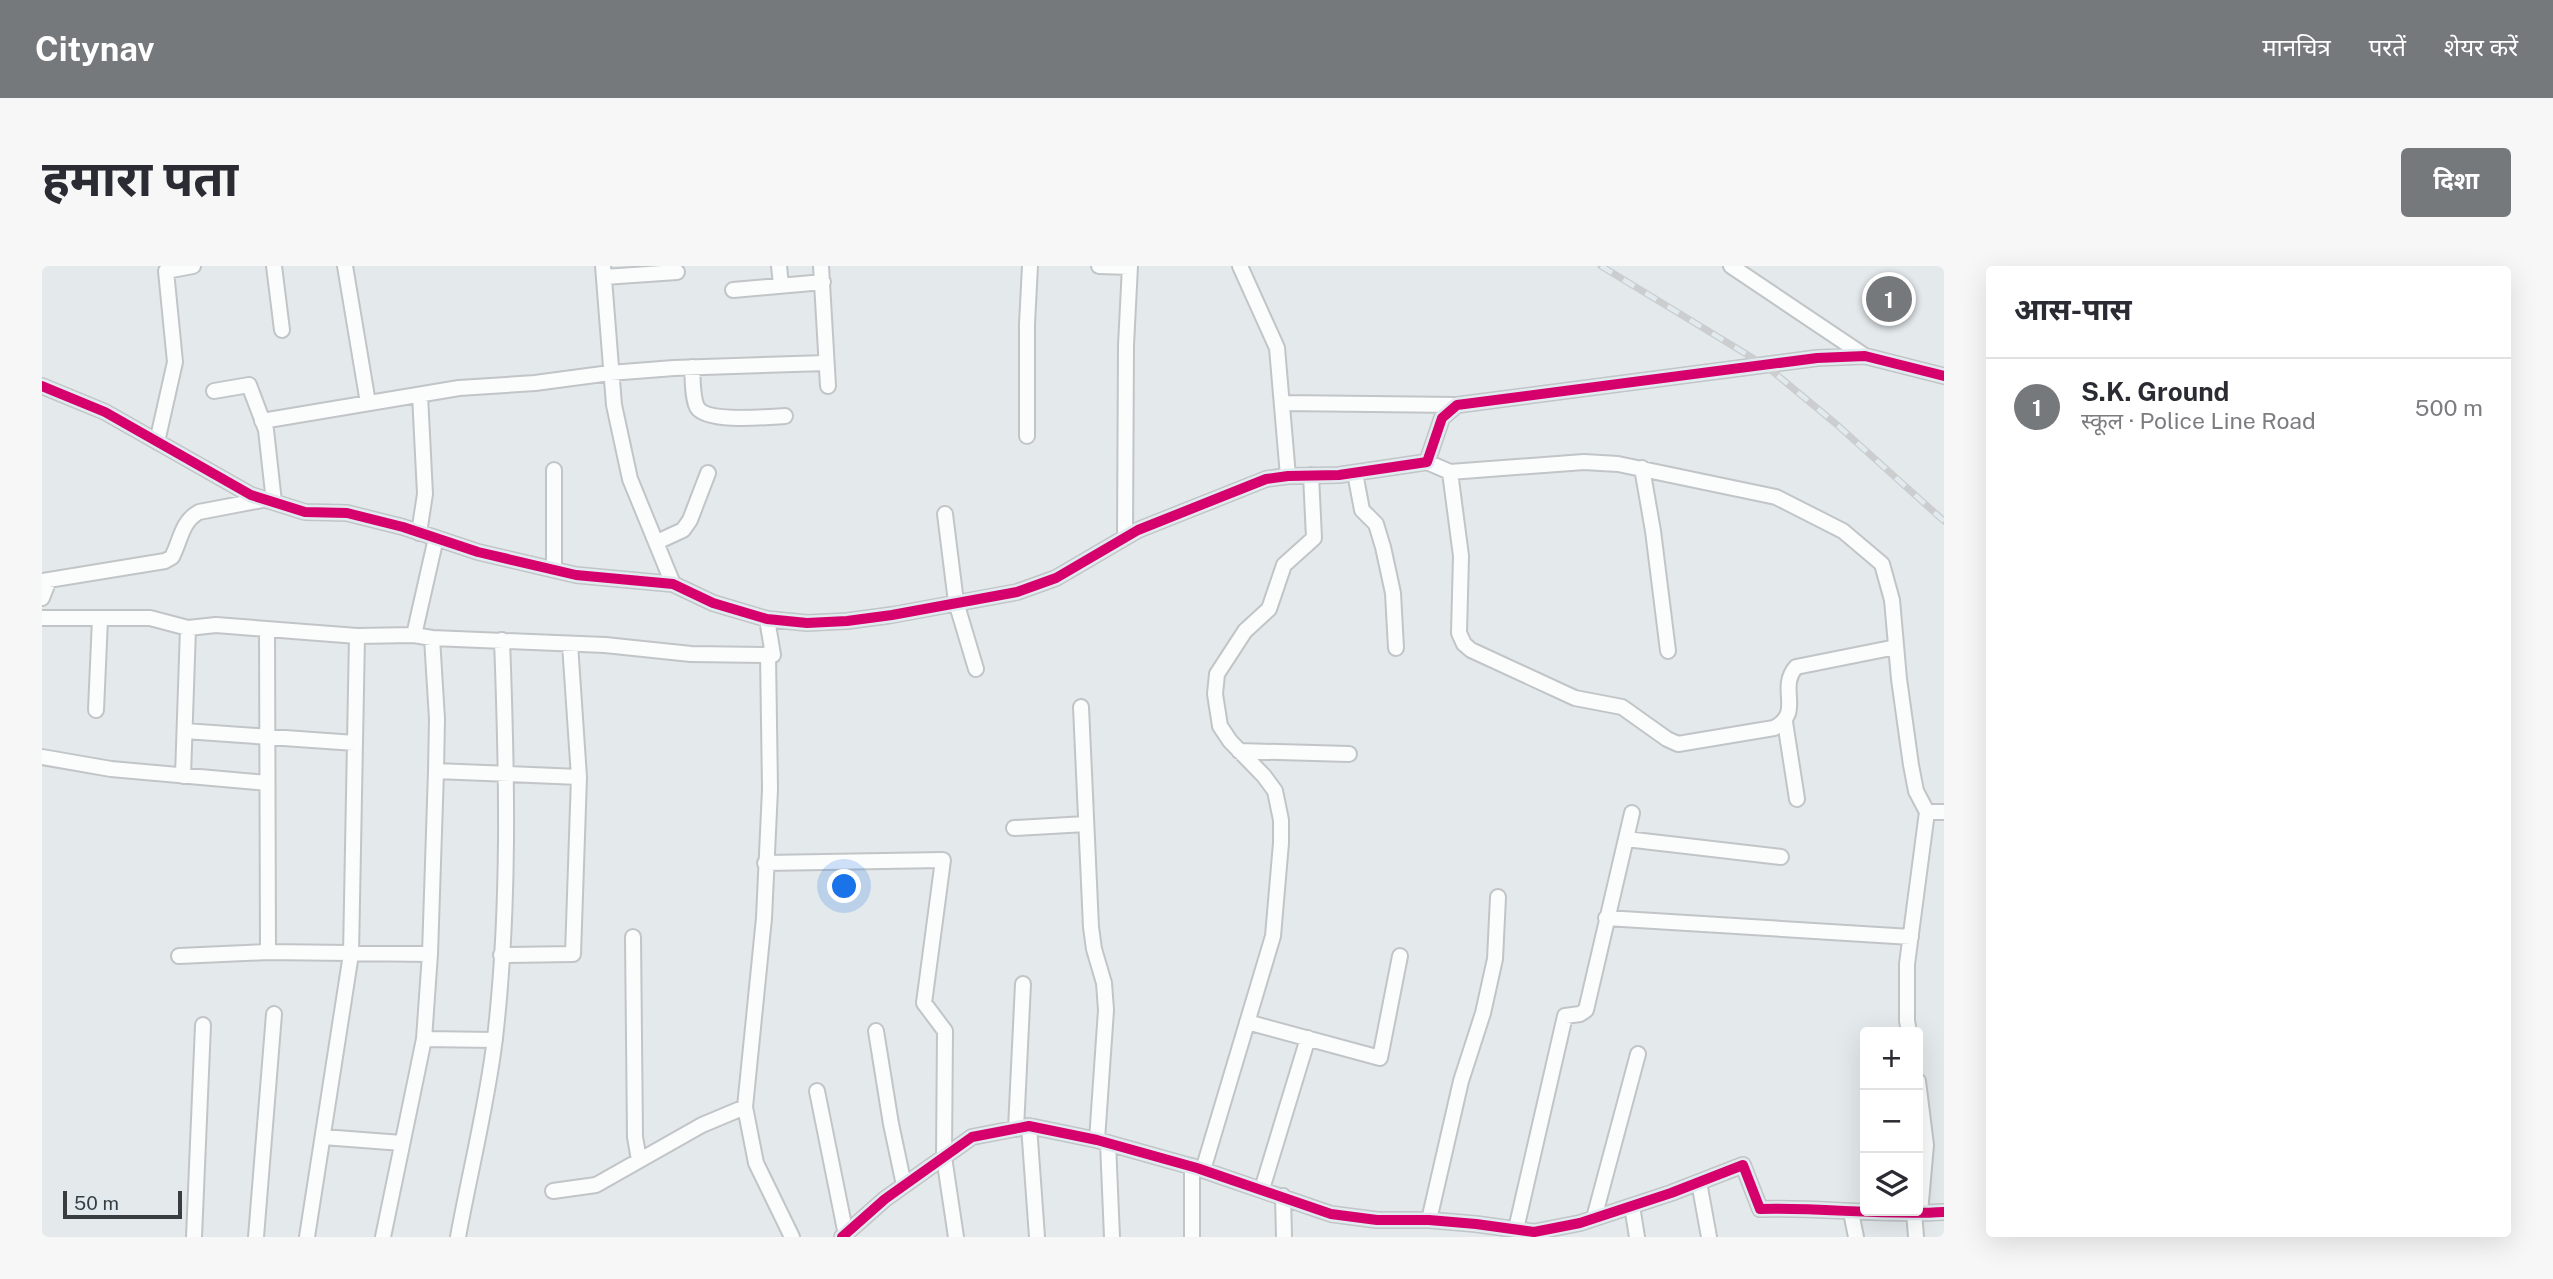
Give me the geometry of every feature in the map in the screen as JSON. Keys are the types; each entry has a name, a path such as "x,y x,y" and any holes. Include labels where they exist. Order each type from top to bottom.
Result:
{"street":[{"path":"157,442 175,362 166,271 193,266"},
{"path":"274,266 282,330"},
{"path":"345,266 368,403"},
{"path":"779,266 781,285"},
{"path":"821,266 828,386"},
{"path":"1027,436 1030,266"},
{"path":"1099,266 1130,267 1126,345 1125,537"},
{"path":"1240,266 1277,348 1284,403 1288,476"},
{"path":"1731,266 1865,356"},
{"path":"673,584 630,479 614,405 604,272 677,272"},
{"path":"733,290 823,282"},
{"path":"1284,403 1457,405 1817,358 1865,356 1944,376"},
{"path":"262,421 459,388 535,383 610,373 826,363"},
{"path":"692,368 696,405 701,411 735,418 785,416"},
{"path":"214,391 249,385 265,430 269,501"},
{"path":"42,386 105,412 251,495 269,501 305,512 347,513 478,552 576,575 673,584 713,603 766,619 807,623 847,621 1017,592 1056,578 1138,530 1266,479 1288,476 1355,473 1427,462 1450,472 1584,463 1618,464 1776,497 1843,531 1882,564 1892,600 1916,792 1927,812 1907,964 1908,1027"},
{"path":"419,533 425,494 420,395"},
{"path":"1427,462 1441,418 1457,405"},
{"path":"1642,468 1668,651"},
{"path":"554,470 554,569"},
{"path":"1450,472 1461,556 1459,633 1464,644 1471,650 1575,698 1622,707 1678,744 1774,728 1785,722 1789,715 1789,675 1796,667 1896,648"},
{"path":"657,542 683,530 690,520 708,473"},
{"path":"1355,473 1362,510 1376,524 1394,593 1396,648"},
{"path":"1192,1237 1198,1168 1273,936 1281,843 1281,820 1275,792 1220,726 1215,694 1217,674 1245,631 1269,609 1284,565 1314,538 1311,475"},
{"path":"42,598 46,580 172,558 187,520 200,512 269,501"},
{"path":"945,514 956,603 976,669"},
{"path":"414,635 436,538"},
{"path":"42,618 150,618 188,628 216,625 357,636 414,635 570,643 691,654 773,655 766,619"},
{"path":"96,710 100,619"},
{"path":"183,776 188,628"},
{"path":"267,629 268,952"},
{"path":"307,1237 351,954 357,636"},
{"path":"383,1237 424,1039 430,954 436,771 437,719 432,638"},
{"path":"458,1237 495,1040 508,774 502,640"},
{"path":"501,955 573,954 579,777 570,643"},
{"path":"768,655 770,789 764,918 745,1107 756,1163 792,1237"},
{"path":"1081,707 1091,927 1104,983 1102,1141 1112,1237"},
{"path":"1785,722 1797,799"},
{"path":"185,731 355,743"},
{"path":"1239,751 1349,754"},
{"path":"42,757 111,769 267,783"},
{"path":"436,771 579,777"},
{"path":"1927,812 1944,812"},
{"path":"1516,1229 1565,1016 1580,1014 1586,1010 1632,813"},
{"path":"1014,828 1086,824"},
{"path":"1626,839 1782,857"},
{"path":"765,863 943,860 924,1003 945,1031 944,1157 956,1237"},
{"path":"1429,1220 1461,1081 1483,1013 1492,972 1499,897"},
{"path":"1606,918 1911,937"},
{"path":"633,937 635,1137 639,1160"},
{"path":"179,956 268,952 430,954"},
{"path":"1247,1022 1380,1058 1401,957"},
{"path":"1023,984 1023,1127 1037,1237"},
{"path":"256,1237 274,1014"},
{"path":"194,1237 203,1026"},
{"path":"876,1031 904,1185"},
{"path":"1262,1189 1308,1038"},
{"path":"424,1039 495,1040"},
{"path":"1594,1218 1638,1054"},
{"path":"1919,1090 1926,1145 1923,1167"},
{"path":"817,1091 844,1236"},
{"path":"553,1191 596,1185 702,1125 745,1107"},
{"path":"844,1236 904,1185 972,1137 1023,1127 1102,1141 1198,1168 1331,1214 1377,1220 1429,1220 1516,1229 1535,1234 1632,1206 1743,1166 1760,1209 1797,1208 1860,1212"},
{"path":"323,1137 402,1143"},
{"path":"1699,1182 1709,1237"},
{"path":"1283,1196 1284,1237"},
{"path":"1632,1206 1637,1237"},
{"path":"1851,1212 1856,1237"},
{"path":"1923,1212 1944,1212"},
{"path":"1916,1237 1917,1216"},
{"path":"1377,1220 1377,1237"},
{"path":"860,1222 863,1237"}],"railway":[{"path":"1601,266 1766,366 1835,423 1944,521"}],"cycle path":[{"path":"42,386 105,412 251,495 305,512 347,513 403,527 478,552 576,575 673,584 713,603 767,619 807,623 892,615 1017,592 1056,578 1138,530 1266,479 1339,475 1427,462 1442,418 1457,405 1817,358 1865,356 1944,376"},
{"path":"842,1237 885,1199 972,1137 1029,1126 1097,1140 1197,1168 1331,1214 1377,1220 1429,1220 1534,1232 1580,1223 1671,1193 1743,1165 1760,1209 1944,1212"}],"place":[{"name":"S.K. Ground","path":"1889,299"}]}
